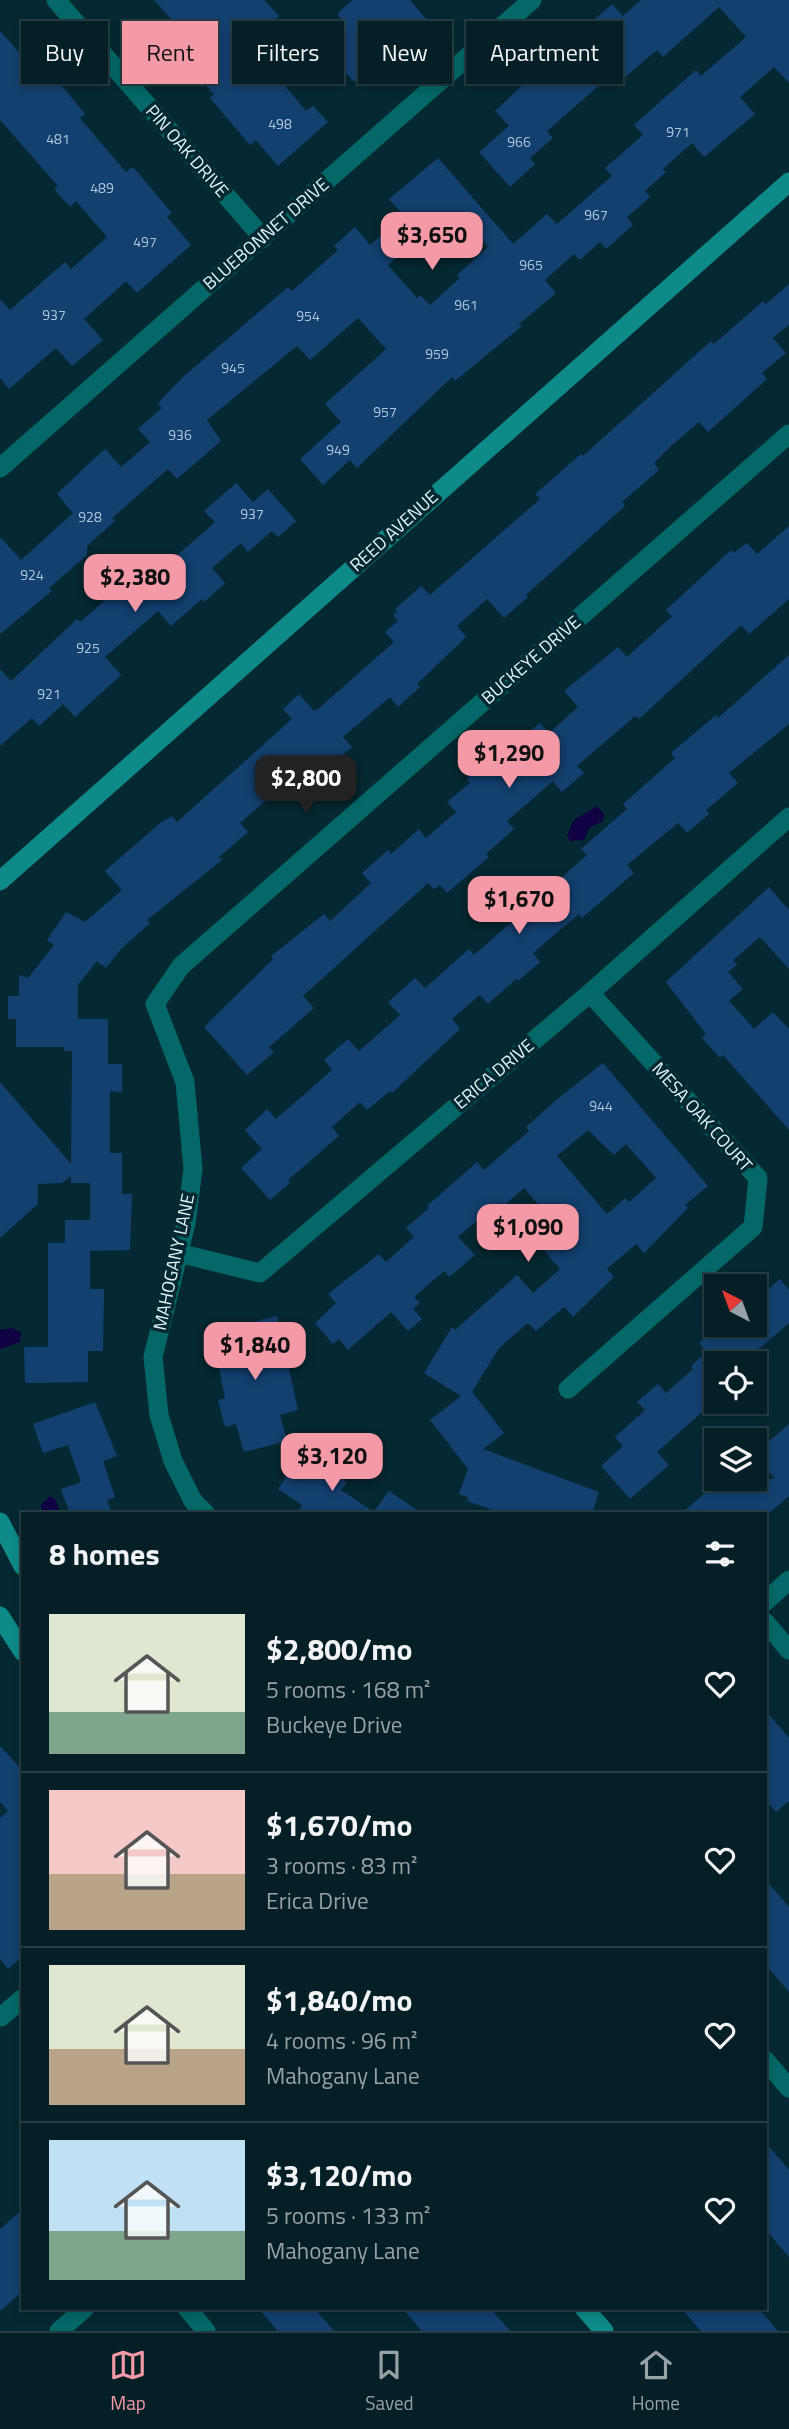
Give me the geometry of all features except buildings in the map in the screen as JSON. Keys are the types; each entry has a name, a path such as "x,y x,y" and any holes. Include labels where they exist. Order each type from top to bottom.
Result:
{"main road":[{"name":"REED AVENUE","path":"0,881 789,182"},
{"path":"0,1522 21,1562"},
{"path":"0,1616 5,1638 21,1650"},
{"path":"586,2310 604,2331"}],"street":[{"name":"PIN OAK DRIVE","path":"56,0 263,238"},
{"name":"BLUEBONNET DRIVE","path":"0,468 532,0"},
{"name":"BUCKEYE DRIVE","path":"155,1004 181,966 789,434"},
{"name":"ERICA DRIVE","path":"178,1253 260,1273 590,993 789,817"},
{"name":"MESA OAK COURT","path":"568,1389 753,1227 758,1178 590,993"},
{"name":"MAHOGANY LANE","path":"155,1004 185,1082 193,1168 186,1223 153,1357 159,1415 173,1461 193,1501 204,1512"},
{"path":"767,1600 789,1580"},
{"path":"767,1624 789,1650"},
{"path":"1,2017 21,2000"},
{"path":"767,2062 789,2088"},
{"path":"59,2331 83,2310"},
{"path":"189,2310 206,2331"}],"shaded area":[{"path":"597,806 604,814 603,821 589,828 584,840 570,841 567,835 574,820"},
{"path":"12,1328 21,1332 20,1342 0,1349 0,1330"},
{"path":"50,1496 56,1500 60,1512 43,1512 41,1505"}]}
